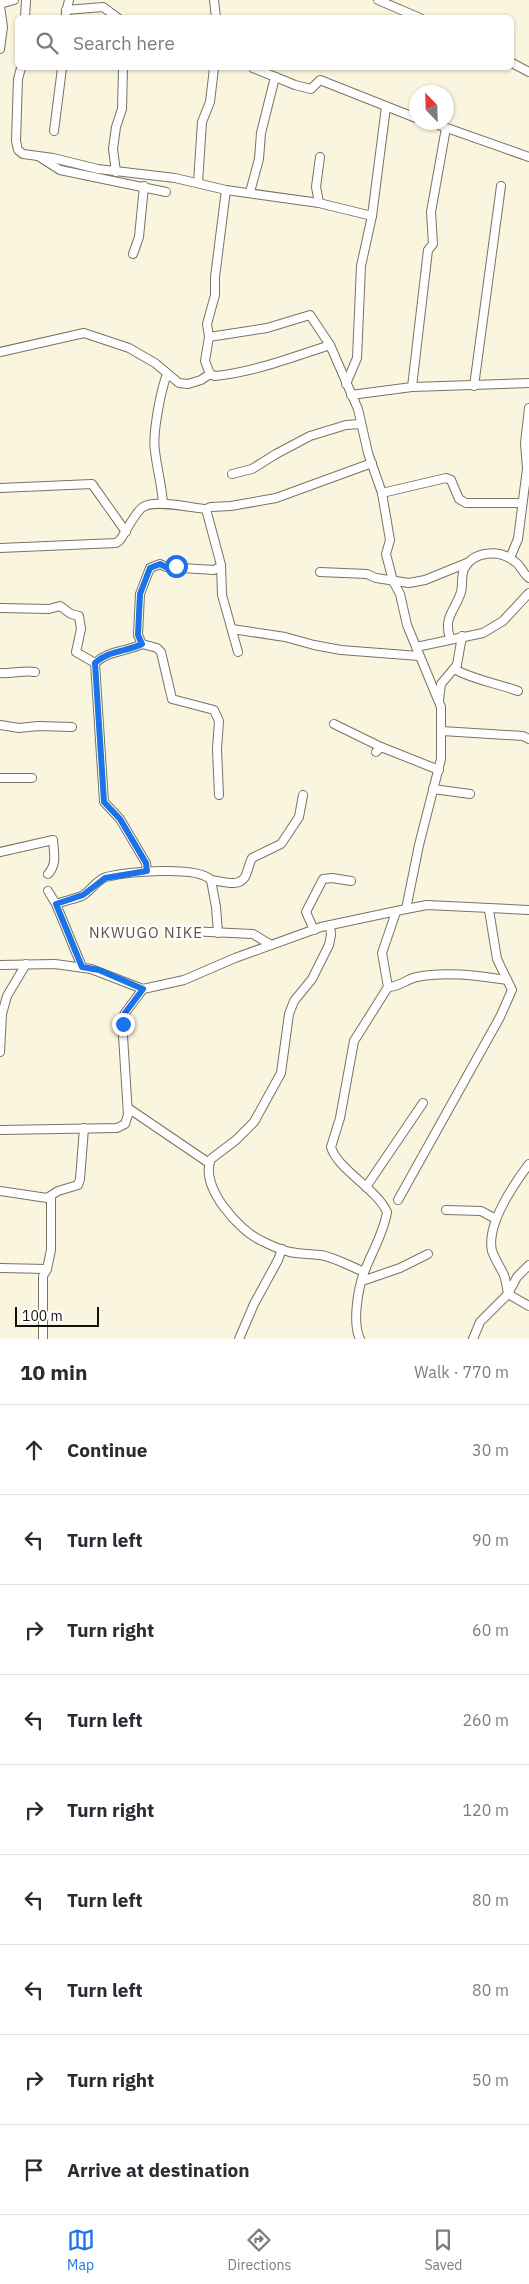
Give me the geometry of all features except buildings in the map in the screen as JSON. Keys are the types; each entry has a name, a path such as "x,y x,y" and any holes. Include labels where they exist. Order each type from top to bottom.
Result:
{"street":[{"path":"0,49 3,27 1,0"},
{"path":"0,5 14,0"},
{"path":"69,0 66,14 103,7 114,15"},
{"path":"214,0 216,15"},
{"path":"378,0 414,15"},
{"path":"24,1 25,15"},
{"path":"514,64 529,72"},
{"path":"21,70 16,147 23,154 116,172 198,182 226,190 319,203 372,216"},
{"path":"54,131 62,70"},
{"path":"116,172 113,149 116,127 122,109 123,70"},
{"path":"198,182 202,122 210,102 214,70"},
{"path":"259,70 311,89 320,80 409,115"},
{"path":"250,192 259,159 261,133 275,77"},
{"path":"346,384 357,358 361,309 361,266 372,216 386,107"},
{"path":"412,387 428,250 433,244 431,212 446,130"},
{"path":"452,130 529,157"},
{"path":"38,156 60,170 166,192"},
{"path":"319,203 316,187 320,157"},
{"path":"133,254 139,237 144,186"},
{"path":"474,386 501,186"},
{"path":"210,374 205,361 209,337 207,324 213,306 226,190"},
{"path":"209,337 267,328 310,314 330,345 358,409 360,424 382,493 390,540 386,554 393,581 400,594 407,625 439,700"},
{"path":"0,352 84,333 129,348 155,363 179,383 188,384 201,380 210,374 225,375 284,361 330,345"},
{"path":"164,504 154,449 155,430 167,374"},
{"path":"351,395 412,387 529,383"},
{"path":"510,558 518,539 527,469 525,443 529,408"},
{"path":"232,474 252,470 276,454 310,436 328,430 360,424"},
{"path":"0,548 116,543 126,532 142,507 152,504 164,504 206,509 211,506 231,506 276,498 372,463"},
{"path":"382,493 446,478 451,480 459,499 466,503 522,504"},
{"path":"0,488 92,484 126,532"},
{"path":"206,509 220,567 222,595 238,652"},
{"path":"450,638 447,627 448,616 455,608 461,592 463,571 476,556 497,554 510,558 519,565 529,578"},
{"path":"320,572 367,574 409,583 425,580 468,563"},
{"path":"142,644 138,635 140,594 150,568 160,564 166,567 214,570 220,567"},
{"path":"416,647 483,632 492,628 502,621 529,593"},
{"path":"0,608 49,609 60,606 71,614 79,616 81,629 76,652 95,663"},
{"path":"232,629 285,637 342,650 419,656"},
{"path":"406,909 419,845 442,759 439,700 442,684 454,669 462,636"},
{"path":"95,663 109,653 132,649 142,644 157,648 162,652 172,700 214,710 219,721 217,749 219,795"},
{"path":"95,663 104,802 120,819 146,863 147,871"},
{"path":"454,669 482,681 494,682 518,691"},
{"path":"0,673 10,675 26,671 35,672"},
{"path":"334,724 379,750 439,770"},
{"path":"0,725 19,728 72,726"},
{"path":"442,730 523,736 529,739"},
{"path":"0,778 32,778"},
{"path":"434,790 470,794"},
{"path":"56,904 83,895 105,878 147,871 183,871 231,884 239,882 245,878 252,858 281,844 299,817 303,795"},
{"path":"0,852 53,840 55,859 52,870 48,874"},
{"path":"314,930 306,912 323,879 332,878 351,881"},
{"path":"212,880 218,933"},
{"path":"48,891 56,904 82,967"},
{"path":"0,965 26,964 82,967 99,970 143,989 184,980 271,945 330,925 406,909 427,905 489,910 529,910"},
{"path":"398,1200 500,1018 512,990 497,959 489,910"},
{"path":"360,1339 356,1327 362,1281 387,1212 366,1187 335,1156 331,1147 340,1118 354,1041 388,986 382,953 396,912"},
{"path":"330,925 329,945 312,979 292,1006 287,1024 281,1073 254,1122 236,1140 214,1154 209,1163 211,1186 220,1202 251,1235 261,1241 290,1252 322,1256 364,1272"},
{"path":"188,932 253,934 271,945"},
{"path":"0,1052 2,1014 7,996 26,964"},
{"path":"388,986 400,985 415,977 434,975 507,980"},
{"path":"0,1130 56,1131 84,1128 117,1128 127,1122 128,1108 122,1020 143,989"},
{"path":"366,1187 423,1103"},
{"path":"128,1108 209,1163"},
{"path":"0,1191 51,1197 58,1191 75,1187 79,1184 84,1128"},
{"path":"529,1164 513,1186 496,1219 493,1228 492,1249 504,1276 508,1294 529,1306"},
{"path":"43,1339 43,1276 47,1269 51,1250 51,1197"},
{"path":"446,1210 481,1211 496,1219"},
{"path":"239,1339 282,1249"},
{"path":"362,1281 400,1268 428,1254"},
{"path":"473,1339 480,1322 508,1294 517,1277 529,1265"},
{"path":"0,1268 47,1269"}],"district":[{"name":"NKWUGO NIKE","path":"146,932"}],"route":[{"path":"123,1024 122,1020 125,1013 143,989 99,970 82,967 78,953 56,904 83,895 105,878 147,871 146,863 120,819 104,802 101,779 95,663 102,656 109,653 132,649 142,644 138,635 140,594 150,568 160,564 166,567 176,566"}]}
